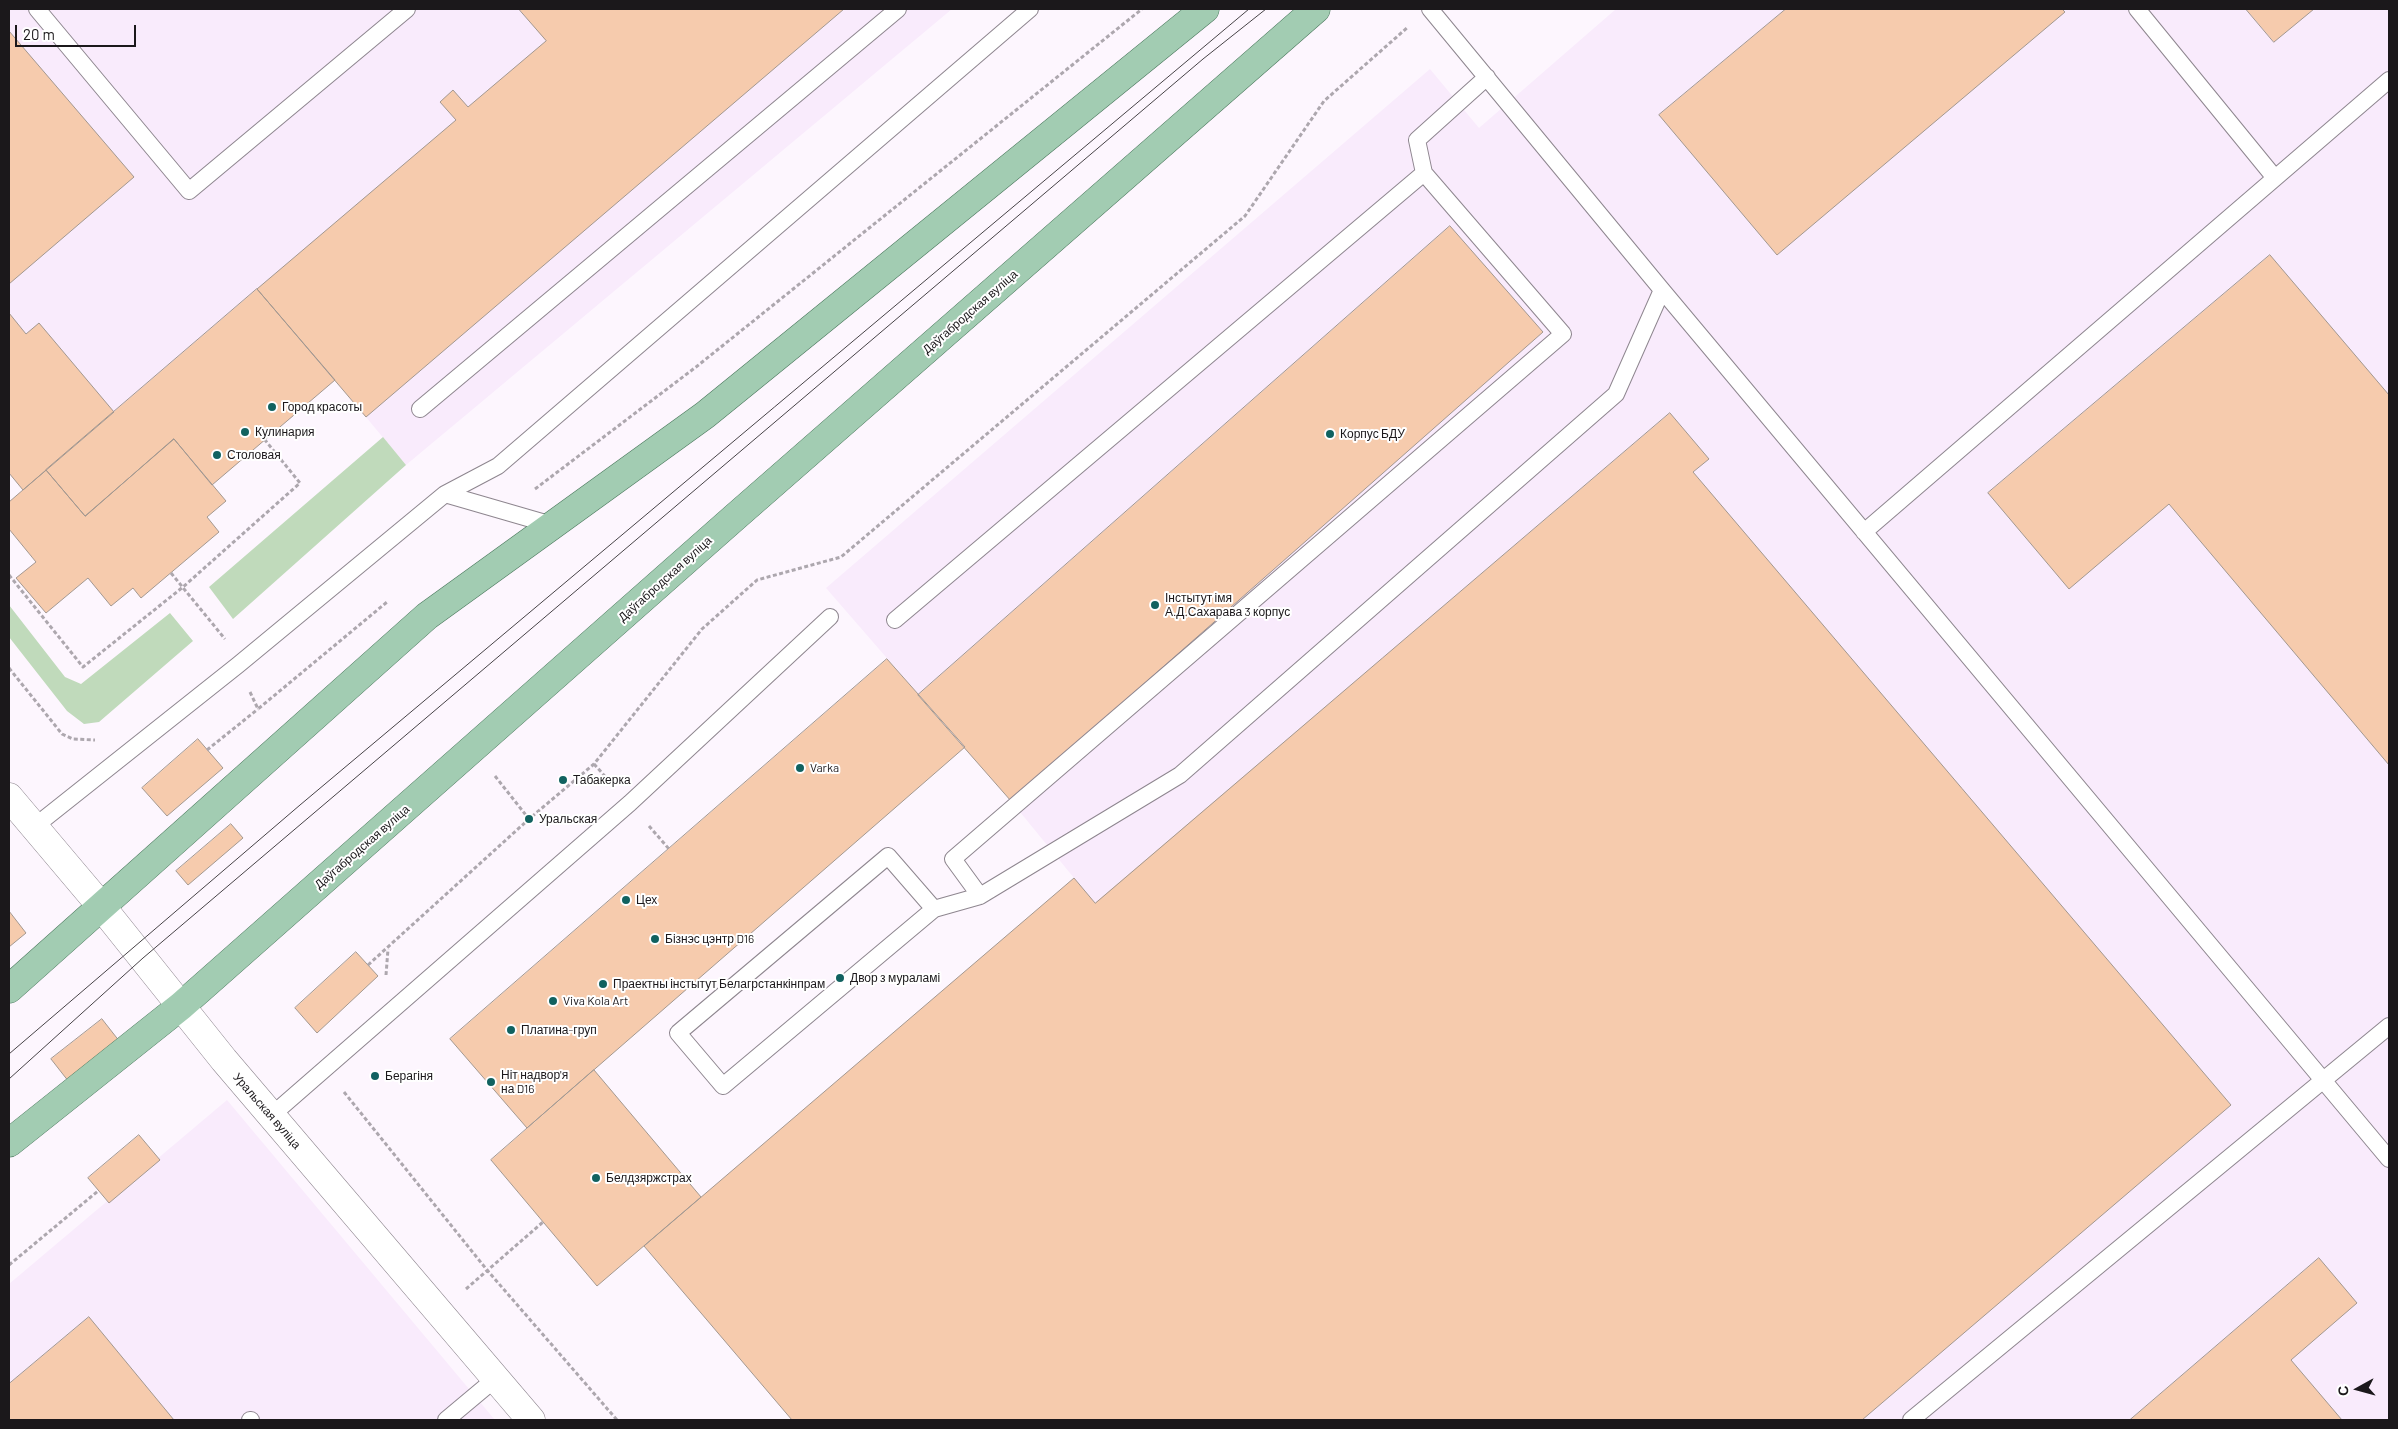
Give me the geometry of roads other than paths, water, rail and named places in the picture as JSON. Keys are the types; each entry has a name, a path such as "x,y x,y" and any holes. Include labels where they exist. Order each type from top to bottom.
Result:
{"main road":[{"path":"9,989 427,616 705,415 1205,9"},
{"name":"Даўгабродская вуліца","path":"9,1143 181,1006 1316,9"}],"street":[{"name":"Уральская вуліца","path":"9,797 101,906 224,1060 531,1420"}],"lane":[{"path":"37,9 189,191 407,9"},
{"path":"420,409 898,9"},
{"path":"34,827 238,665 445,494 498,466 1030,9"},
{"path":"1430,9 1662,290 2389,1159"},
{"path":"2137,9 2275,178"},
{"path":"980,896 953,859 1563,334 1424,173 1417,140 1487,78"},
{"path":"1864,532 2389,80"},
{"path":"895,620 1424,173"},
{"path":"934,909 888,856 678,1033 723,1086 934,909 980,896 1180,775 1616,394 1662,290"},
{"path":"445,494 552,526"},
{"path":"272,1115 630,803 830,617"},
{"path":"1911,1420 2389,1026"},
{"path":"446,1420 495,1379"}],"tram line":[{"path":"9,1054 300,805 1249,9"},
{"path":"9,1079 143,958 1203,59 1266,9"}],"place":[{"name":"Город красоты","path":"272,407"},
{"name":"Кулинария","path":"245,432"},
{"name":"Корпус БДУ","path":"1330,434"},
{"name":"Столовая","path":"217,455"},
{"name":"Інстытут імя А.Д.Сахарава 3 корпус","path":"1155,605"},
{"name":"Varka","path":"800,768"},
{"name":"Табакерка","path":"563,780"},
{"name":"Уральская","path":"529,819"},
{"name":"Цех","path":"626,900"},
{"name":"Бізнэс цэнтр D16","path":"655,939"},
{"name":"Двор з мураламі","path":"840,978"},
{"name":"Праектны інстытут Белагрстанкінпрам","path":"603,984"},
{"name":"Viva Kola Art","path":"553,1001"},
{"name":"Платина-груп","path":"511,1030"},
{"name":"Берагіня","path":"375,1076"},
{"name":"Ніт надвор'я на D16","path":"491,1082"},
{"name":"Белдзяржстрах","path":"596,1178"}]}
